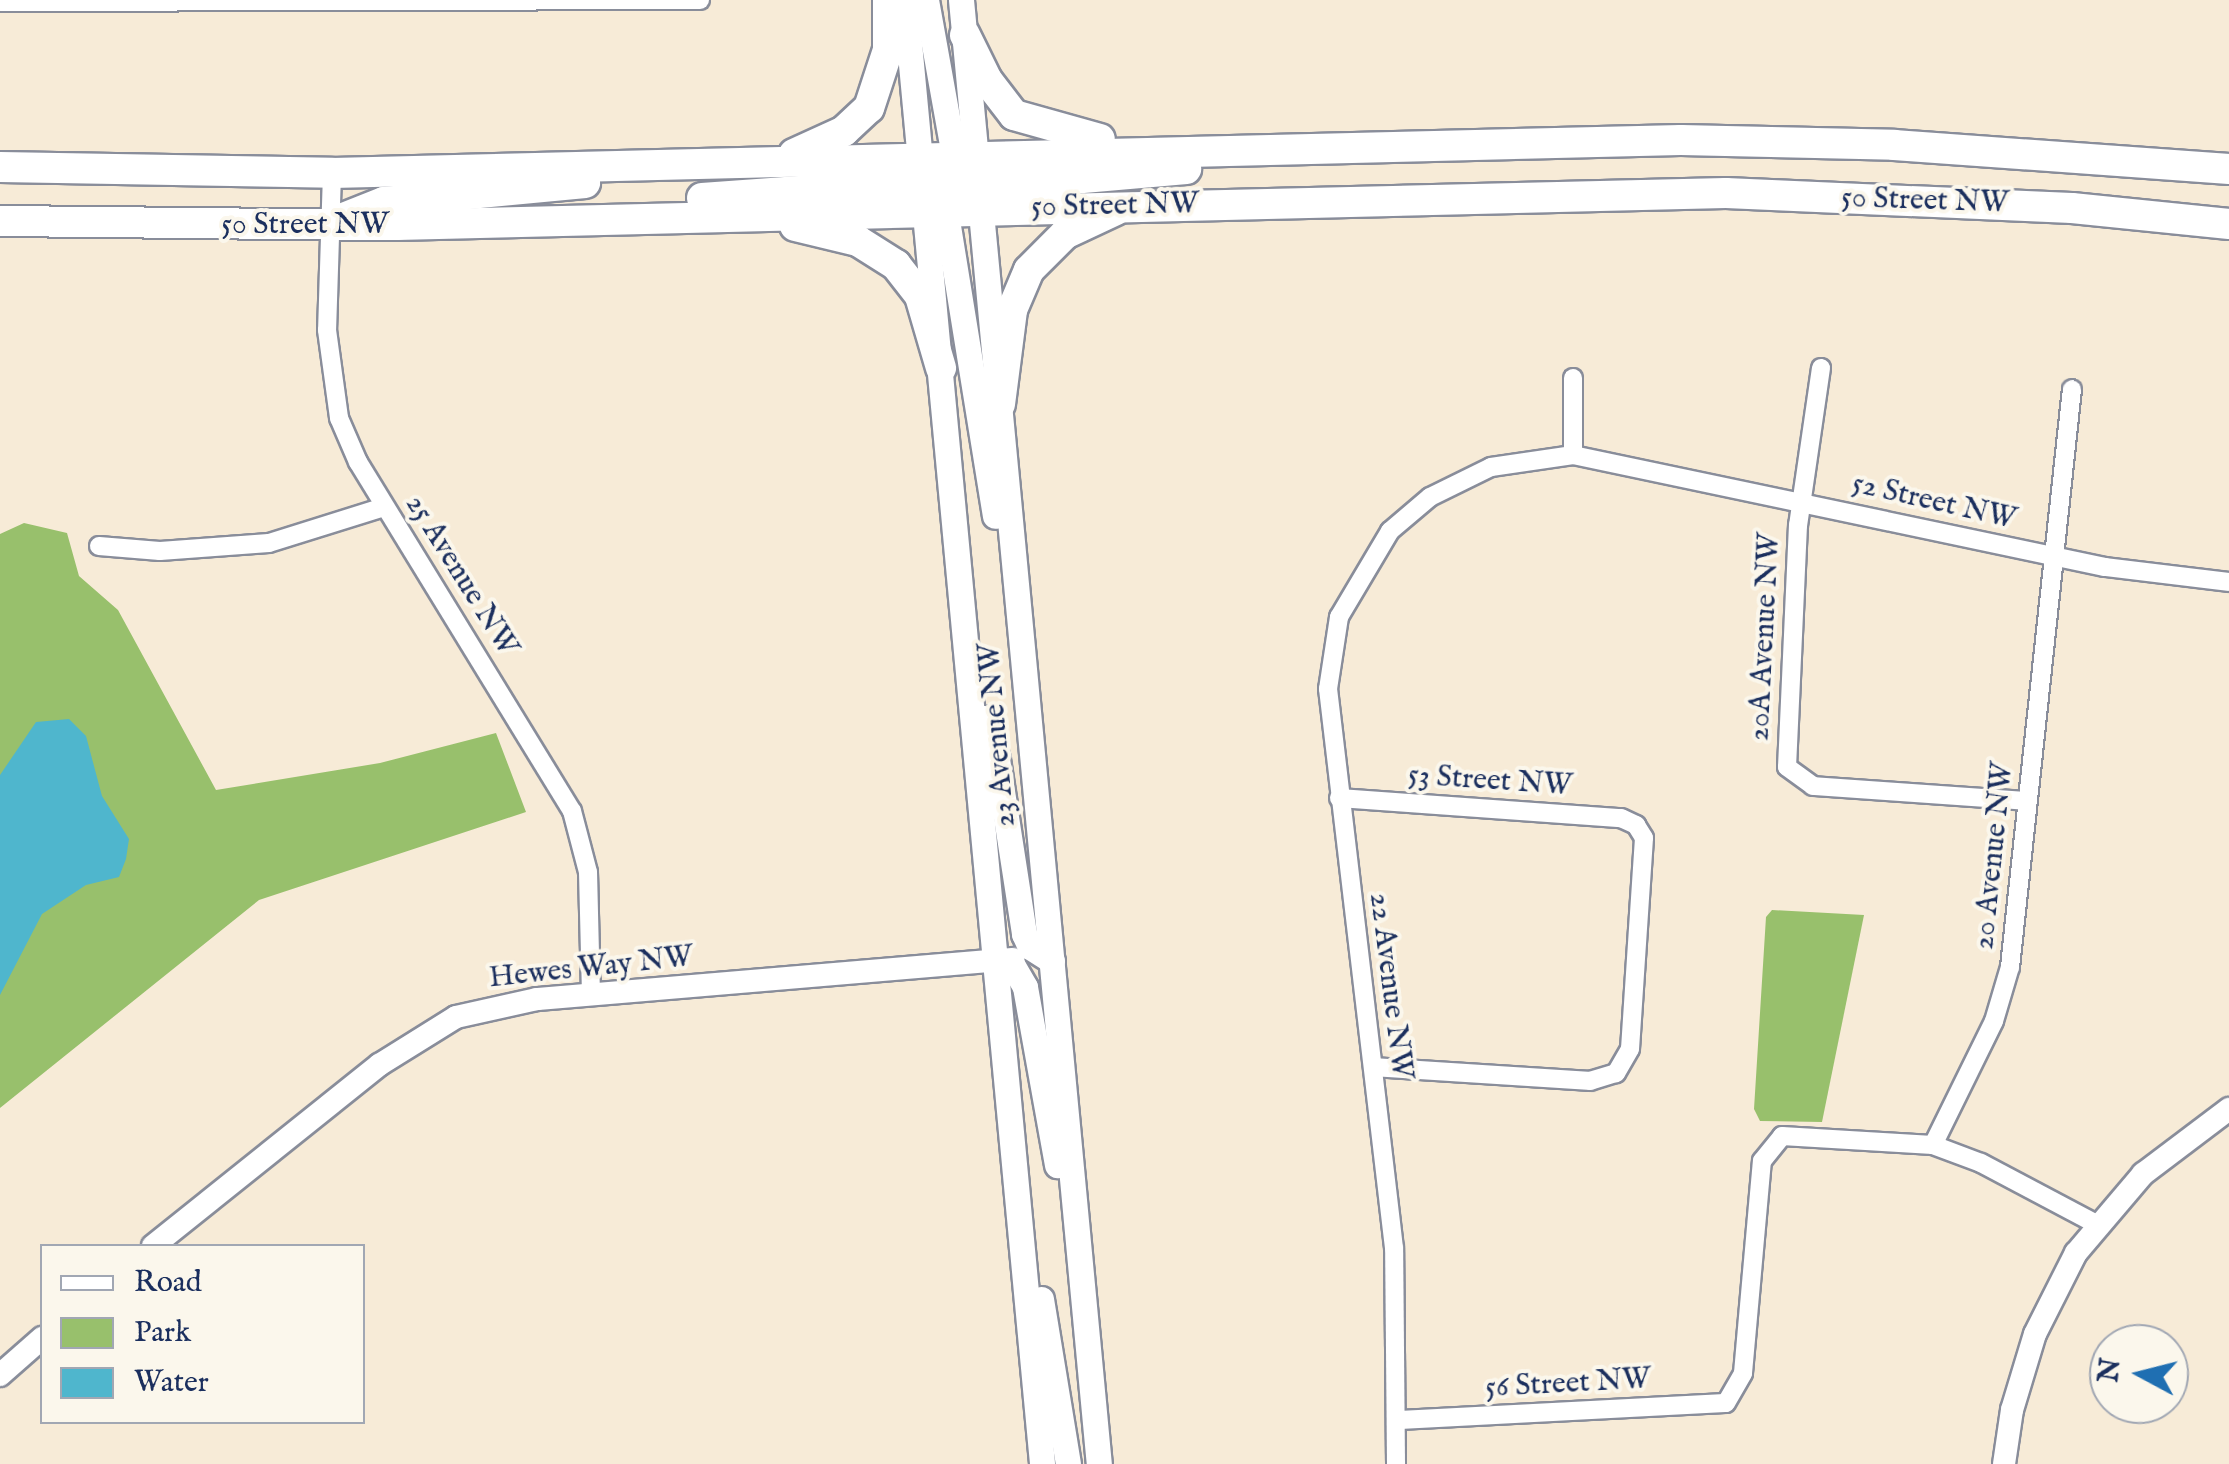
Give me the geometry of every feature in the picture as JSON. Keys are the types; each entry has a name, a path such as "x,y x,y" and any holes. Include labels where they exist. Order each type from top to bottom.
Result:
{"main road":[{"path":"773,162 844,131 868,108 888,50 888,0"},
{"name":"23 Avenue NW","path":"905,0 1000,404 1099,1464"},
{"path":"926,0 996,522 1016,578"},
{"name":"23 Avenue NW","path":"961,0 965,35 951,184 941,368 1042,1464"},
{"path":"965,35 986,80 1014,114 1077,137 1167,150"},
{"name":"50 Street NW","path":"0,221 331,226 769,216 1167,150 1778,142 2229,170"},
{"path":"563,222 702,198 1224,165 1308,148"},
{"name":"50 Street NW","path":"0,167 332,173 773,162 1123,206 1726,194 2053,207 2229,224"},
{"path":"331,226 384,202 559,188 671,164"},
{"path":"1000,404 1012,310 1029,270 1065,234 1123,206"},
{"path":"769,216 858,242 896,264 920,296 941,368"},
{"path":"970,676 997,759 1024,934 1030,947 1052,961"},
{"path":"996,958 1013,966 1025,987 1050,1137 1076,1240"},
{"path":"1021,1232 1046,1324 1068,1464"}],"street":[{"path":"0,2 700,0"},
{"name":"25 Avenue NW","path":"332,173 329,373 339,418 384,507 572,810 588,872 591,996"},
{"name":"52 Street NW","path":"1803,502 1822,368"},
{"path":"1572,378 1573,455"},
{"name":"52 Street NW","path":"2052,557 2072,389"},
{"name":"52 Street NW","path":"1390,531 1430,497 1481,471 1525,457 1573,455 2052,557 2229,582"},
{"name":"20A Avenue NW","path":"1803,502 1785,754 1792,774 1812,786 2027,801"},
{"path":"99,546 160,551 269,542 384,507"},
{"name":"22 Avenue NW","path":"1390,531 1349,592 1330,657 1339,798 1394,1248 1396,1464"},
{"name":"20 Avenue NW","path":"1933,1145 2006,986 2052,557"},
{"name":"53 Street NW","path":"1339,798 1621,818 1636,824 1644,838 1630,1049 1622,1068 1590,1080 1373,1067"},
{"name":"Hewes Way NW","path":"156,1244 420,1038 493,1006 996,958 1052,961"},
{"path":"2004,1464 2036,1334 2096,1224 2172,1147 2229,1109"},
{"name":"56 Street NW","path":"1398,1420 1726,1403 1736,1394 1762,1161 1770,1145 1782,1136 1933,1145"},
{"path":"1933,1145 1981,1163 2096,1224"},
{"path":"0,1375 40,1340"}],"green space":[{"path":"24,523 67,533 79,576 118,610 216,790 380,763 496,733 526,812 259,900 0,1108 0,534"},
{"path":"1772,910 1864,915 1822,1122 1760,1121 1754,1109 1766,917"}],"water":[{"path":"69,719 86,736 102,796 129,839 126,859 119,877 86,885 42,914 0,995 0,775 36,722"}]}
